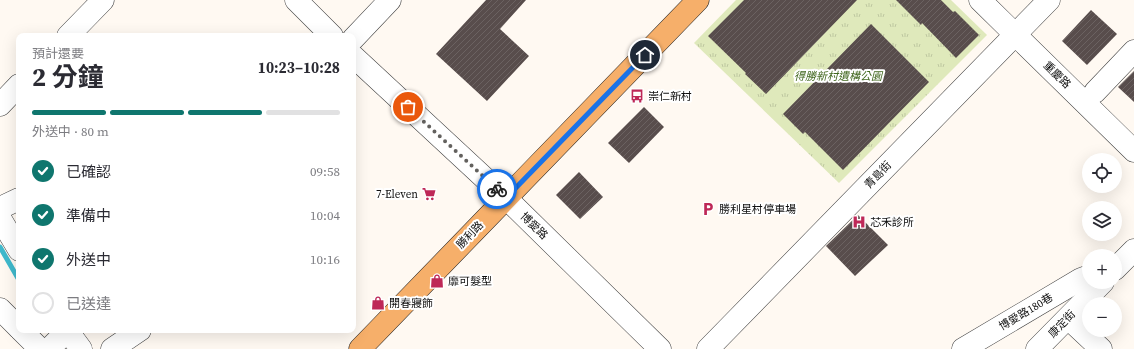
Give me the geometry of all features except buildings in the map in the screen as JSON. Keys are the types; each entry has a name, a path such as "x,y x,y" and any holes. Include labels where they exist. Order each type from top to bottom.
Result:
{"main road":[{"name":"勝利路","path":"360,349 698,0"}],"street":[{"path":"71,33 103,0"},
{"path":"296,0 329,33"},
{"path":"356,36 390,0"},
{"name":"重慶路","path":"980,0 1134,151"},
{"name":"青島街","path":"708,349 1049,0"},
{"path":"1095,92 1134,51"},
{"name":"博愛路","path":"356,59 506,198 660,349"},
{"path":"0,105 16,88"},
{"path":"0,208 16,200"},
{"path":"0,218 16,245"},
{"name":"博愛路180巷","path":"963,349 1082,279"},
{"name":"康定街","path":"1037,349 1096,289"},
{"path":"0,309 16,325"},
{"path":"1068,318 1101,349"},
{"path":"33,333 58,339 81,349"},
{"path":"112,349 136,333"}],"green space":[{"name":"得勝新村遺構公園","path":"736,0 951,0 987,35 839,183 694,43"}],"waterway":[{"path":"0,247 16,275"}],"way so far":[{"path":"408,107 497,189"}],"place":[{"name":"崇仁新村","path":"637,96"},
{"name":"7-Eleven","path":"429,194"},
{"name":"勝利星村停車場","path":"708,209"},
{"name":"芯禾診所","path":"859,222"},
{"name":"靡可髮型","path":"437,281"},
{"name":"開春寢飾","path":"378,303"}],"route":[{"path":"497,189 506,198 645,55"}]}
